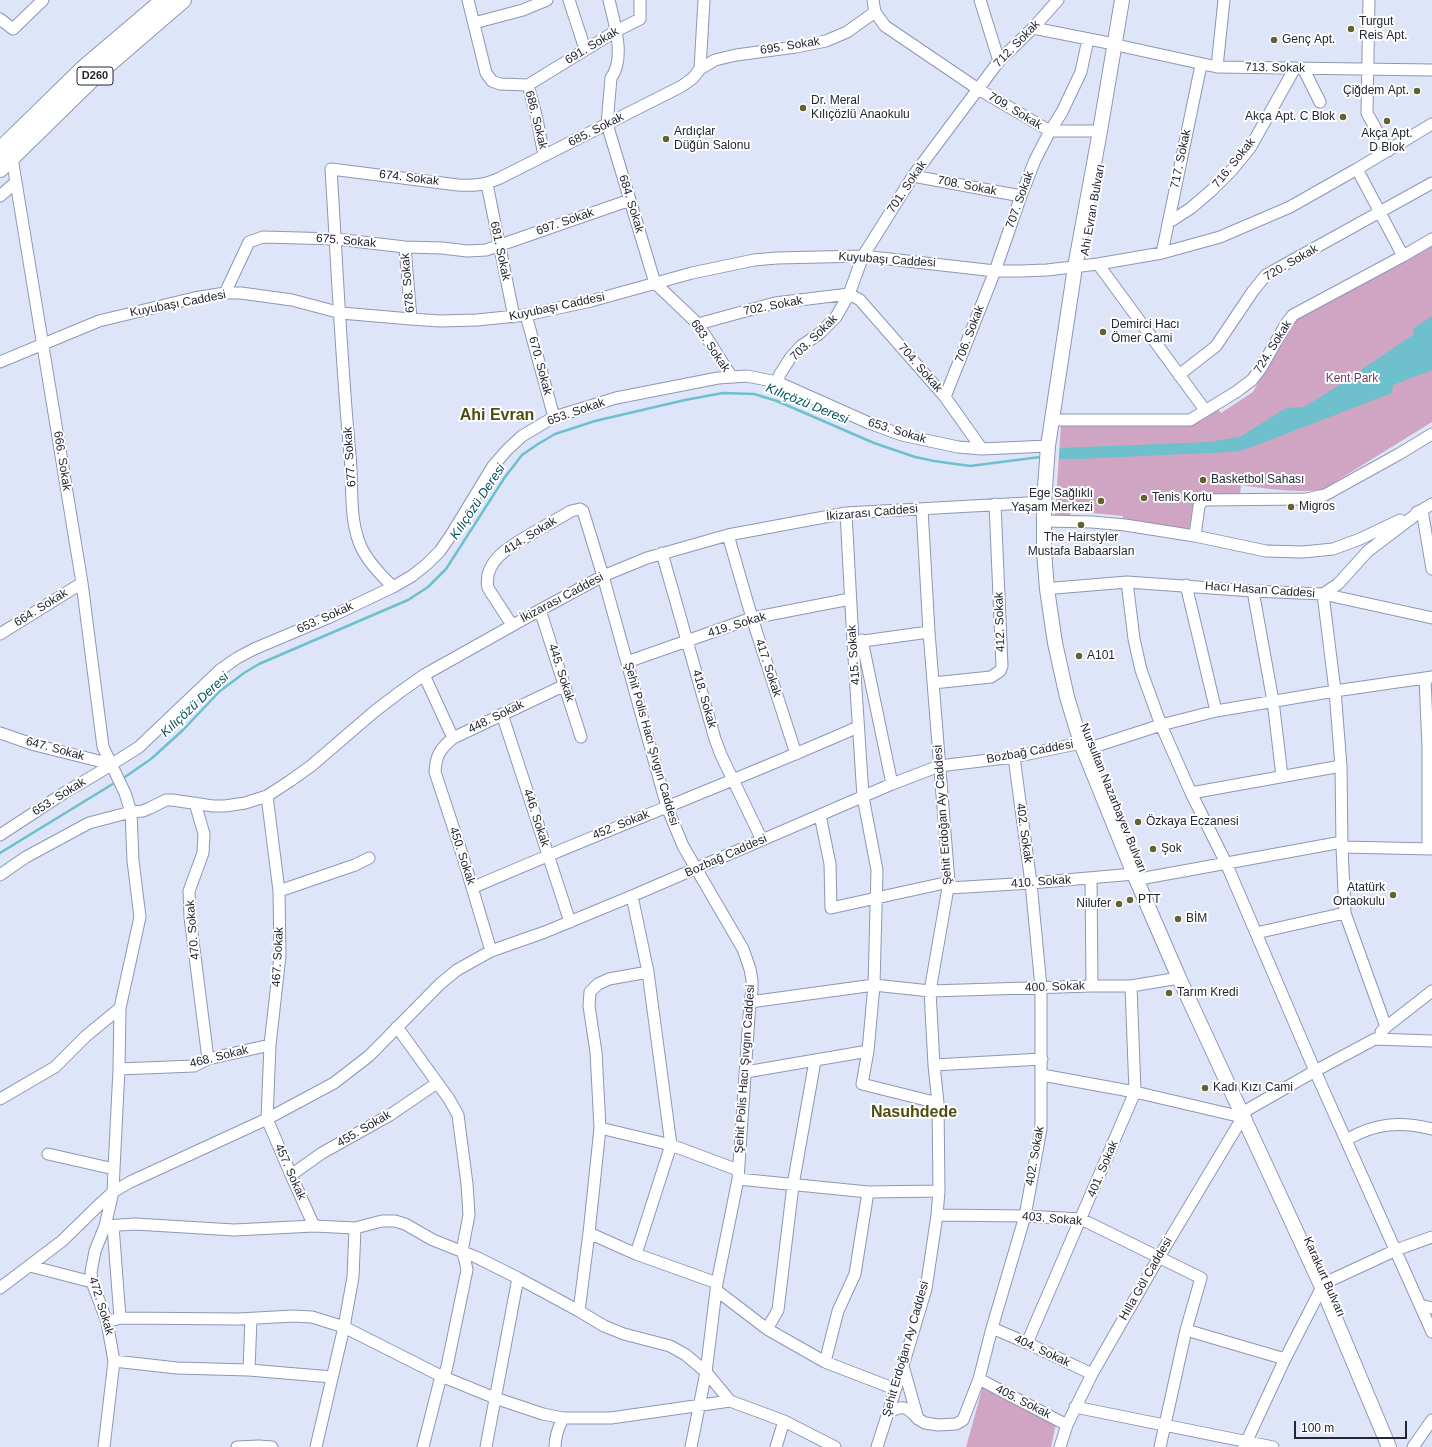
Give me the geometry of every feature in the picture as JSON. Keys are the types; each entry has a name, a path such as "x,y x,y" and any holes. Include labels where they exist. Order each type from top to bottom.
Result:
{"highway":[{"name":"D260","path":"0,169 6,154 85,67 164,0"},
{"name":"D260","path":"6,154 183,0"}],"main road":[{"name":"Ahi Evran Bulvarı","path":"1079,267 1118,45 1122,0"},
{"name":"Ahi Evran Bulvarı","path":"1054,420 1100,130 1129,0"},
{"path":"1048,446 1054,420"},
{"name":"Nursultan Nazarbayev Bulvarı","path":"1054,420 1053,471 1045,570 1054,636 1067,697 1179,978 1245,1113"},
{"name":"Nursultan Nazarbayev Bulvarı","path":"1048,446 1044,502 1048,521 1061,634 1085,745"},
{"name":"Nursultan Nazarbayev Bulvarı","path":"1139,876 1245,1113"},
{"name":"Karakurt Bulvarı","path":"1245,1113 1325,1285 1396,1447"},
{"name":"Karakurt Bulvarı","path":"1325,1285 1389,1447"}],"street":[{"path":"0,19 13,30 43,0"},
{"name":"686. Sokak","path":"468,0 486,73 492,81 500,84 528,85 537,119 544,156"},
{"path":"474,23 523,10 547,0"},
{"path":"569,0 585,49"},
{"path":"607,124 611,78 615,73 617,64 616,31 609,0"},
{"name":"691. Sokak","path":"528,85 585,49 640,19 640,0"},
{"path":"700,69 704,0"},
{"path":"873,0 876,12"},
{"path":"980,0 999,62"},
{"name":"712. Sokak","path":"978,89 999,62 1058,0"},
{"path":"1217,67 1224,0"},
{"path":"1369,0 1367,112 1388,150"},
{"name":"695. Sokak","path":"700,69 715,60 736,55 826,41 847,32 876,12"},
{"name":"709. Sokak","path":"876,12 885,26 978,89 1050,131 1100,130"},
{"name":"713. Sokak","path":"1033,28 1118,45 1201,65 1217,67 1432,70"},
{"name":"707. Sokak","path":"995,271 1035,160 1062,112 1081,72 1088,39"},
{"name":"717. Sokak","path":"1162,253 1201,65"},
{"path":"1299,68 1320,102"},
{"name":"716. Sokak","path":"1168,223 1191,208 1232,170 1250,148 1299,68"},
{"name":"685. Sokak","path":"486,184 682,86 693,78 700,69"},
{"name":"701. Sokak","path":"849,294 863,256 913,176 978,89"},
{"name":"684. Sokak","path":"607,124 655,283"},
{"name":"Kuyubaşı Caddesi","path":"0,362 99,321 194,298 225,293 241,293 292,300 341,313 440,321 477,320 526,316 591,301 655,283 754,260 798,257 863,256 995,271 1079,267 1098,264 1162,253 1220,236 1290,207 1432,124"},
{"name":"666. Sokak","path":"6,154 16,182 82,583 103,747 125,794 131,812 133,861 140,917 120,1008"},
{"name":"674. Sokak","path":"331,169 474,186 486,184"},
{"name":"677. Sokak","path":"331,169 351,468 353,522 359,543 375,569 393,587"},
{"path":"1357,169 1403,256"},
{"name":"708. Sokak","path":"913,176 1021,196"},
{"path":"0,196 16,182"},
{"name":"720. Sokak","path":"1179,375 1216,346 1253,290 1266,275 1432,183"},
{"name":"681. Sokak","path":"486,184 514,317"},
{"name":"697. Sokak","path":"499,245 630,200"},
{"name":"675. Sokak","path":"225,293 249,242 263,237 336,239 405,247 442,248 467,251 486,250 499,245"},
{"name":"724. Sokak","path":"1054,420 1190,420 1236,392 1252,380 1261,368 1286,324 1293,316 1432,239"},
{"name":"678. Sokak","path":"405,247 411,319"},
{"path":"1098,264 1205,410"},
{"name":"706. Sokak","path":"945,397 995,271"},
{"name":"683. Sokak","path":"655,283 698,324 731,376"},
{"name":"702. Sokak","path":"698,324 775,303 849,294"},
{"name":"703. Sokak","path":"777,382 780,374 791,357 801,346 819,334 836,317 849,294"},
{"name":"704. Sokak","path":"849,294 860,300 945,397 982,449"},
{"name":"670. Sokak","path":"526,316 554,417"},
{"name":"653. Sokak","path":"0,835 138,747 220,670 236,658 330,617 393,587 412,576 440,551 493,466 507,450 522,436 554,417 616,398 731,376 747,376 777,382 868,423 902,435 958,447 982,449 1048,446"},
{"path":"1195,536 1199,506 1203,500 1306,499 1324,495 1392,458 1432,434"},
{"name":"İkizarası Caddesi","path":"0,875 26,857 89,823 150,808 166,800 213,806 235,805 267,796 311,766 376,711 424,675 603,576 633,563 662,553 728,535 846,513 1044,502"},
{"name":"412. Sokak","path":"933,683 991,677 1000,671 1002,666 995,504"},
{"name":"Hacı Hasan Caddesi","path":"1055,588 1127,582 1253,591 1323,594 1338,584 1368,551 1432,504"},
{"name":"414. Sokak","path":"512,625 488,588 488,574 498,557 508,548 571,511 580,509 584,511 586,518"},
{"name":"Şehit Erdoğan Ay Caddesi","path":"877,1447 926,1289 937,1215 938,1103 934,1065 930,991 949,885 929,632 922,509"},
{"path":"1048,521 1092,522 1125,525 1195,536 1266,551 1303,552 1333,549 1360,539 1422,510 1432,569"},
{"name":"415. Sokak","path":"846,513 850,599 858,641 858,727 863,797 878,870 874,985 868,1051 862,1084 938,1103"},
{"name":"Şehit Polis Hacı Şıvgın Caddesi","path":"586,518 667,807 684,846 743,949 752,980 738,1175 716,1286 706,1372 691,1447"},
{"name":"417. Sokak","path":"728,535 752,618 796,754"},
{"name":"418. Sokak","path":"662,553 686,641 721,755 762,840"},
{"path":"1127,582 1134,639 1141,670 1161,725 1190,793 1226,863 1315,1071 1432,1332"},
{"name":"664. Sokak","path":"3,629 82,583"},
{"path":"1186,586 1216,711"},
{"path":"1253,591 1273,701 1282,776"},
{"path":"1386,1027 1345,913 1341,766 1335,691 1323,594 1432,618"},
{"name":"419. Sokak","path":"627,662 752,618 850,599"},
{"name":"445. Sokak","path":"540,610 581,736"},
{"path":"892,784 858,641 929,632"},
{"path":"424,675 453,738"},
{"path":"1428,678 1430,849"},
{"name":"Bozbağ Caddesi","path":"0,1288 62,1241 102,1202 130,1182 267,1119 334,1083 368,1056 448,977 491,951 570,922 892,784 939,766 1014,757 1085,745 1216,711 1335,691 1428,678"},
{"name":"448. Sokak","path":"435,760 439,752 453,738 565,685"},
{"name":"446. Sokak","path":"502,714 570,922"},
{"name":"452. Sokak","path":"472,888 548,855 796,754 858,727"},
{"name":"647. Sokak","path":"0,733 35,745 111,764"},
{"name":"402. Sokak","path":"918,1418 925,1423 938,1425 956,1424 964,1420 978,1379 1025,1216 1042,1129 1041,988 1031,883 1014,757"},
{"name":"450. Sokak","path":"435,760 435,772 491,951"},
{"path":"1190,793 1341,766"},
{"name":"467. Sokak","path":"267,796 279,891 280,956 270,1045 267,1119"},
{"name":"470. Sokak","path":"195,804 204,834 203,853 190,891 190,916 208,1059"},
{"name":"410. Sokak","path":"820,815 830,864 831,908 949,885 1031,883 1139,876 1342,845 1430,849"},
{"path":"279,891 355,866 369,858"},
{"path":"1091,878 1092,986"},
{"path":"632,896 648,972 670,1145 636,1254"},
{"path":"1256,933 1345,913"},
{"path":"579,1311 590,1232 600,1128 596,1052 589,1006 590,992 598,984 609,979 648,972"},
{"name":"400. Sokak","path":"750,1002 874,985 930,991 1131,986 1179,978"},
{"name":"401. Sokak","path":"1027,1343 1136,1092 1131,986"},
{"path":"1042,1075 1245,1113 1315,1071 1375,1039 1386,1027 1432,991"},
{"path":"0,1099 55,1067 86,1036 120,1008"},
{"name":"472. Sokak","path":"104,1447 114,1361 107,1322 92,1282 91,1272 92,1261 109,1226 114,1192 120,1008"},
{"path":"397,1027 449,1099 458,1115 469,1215 462,1251 467,1270 446,1371 440,1376 423,1447"},
{"path":"1375,1039 1432,1041"},
{"name":"468. Sokak","path":"119,1068 194,1066 208,1059 270,1045"},
{"path":"746,1072 868,1051"},
{"path":"934,1065 1042,1059"},
{"path":"767,1330 778,1310 793,1185 815,1061"},
{"name":"455. Sokak","path":"290,1176 322,1153 390,1115 437,1083"},
{"name":"Hılla Göl Caddesi","path":"1060,1447 1067,1425 1092,1374 1159,1257 1245,1113"},
{"name":"457. Sokak","path":"267,1119 290,1176 314,1226"},
{"path":"1346,1140 1362,1131 1378,1127 1397,1125 1419,1126 1432,1129"},
{"path":"600,1128 670,1145 738,1175 793,1185 868,1192 938,1192"},
{"path":"48,1154 114,1169"},
{"path":"825,1362 838,1311 855,1274 868,1192"},
{"name":"403. Sokak","path":"937,1215 1025,1216 1081,1220 1201,1278 1186,1330"},
{"path":"120,1318 109,1226 135,1224 234,1230 314,1226 355,1228 382,1222 395,1221 405,1224 433,1240 462,1251 518,1278 604,1326 624,1334 670,1346 686,1355 706,1372 730,1401"},
{"path":"316,1447 344,1327 353,1277 355,1228"},
{"path":"590,1232 636,1254 716,1286 767,1330 825,1362 895,1389"},
{"path":"1245,1444 1285,1359 1325,1285 1396,1250 1432,1236"},
{"path":"30,1266 92,1282"},
{"path":"486,1447 518,1278"},
{"path":"1420,1305 1432,1308"},
{"path":"107,1322 120,1318 251,1319 293,1316 312,1317 344,1327 440,1376 495,1398 543,1414 563,1418 611,1418 700,1404 730,1401 784,1421 835,1447"},
{"path":"249,1370 251,1319"},
{"name":"404. Sokak","path":"992,1328 1092,1374"},
{"path":"1160,1447 1186,1330 1285,1359"},
{"path":"114,1361 177,1368 249,1370 332,1377"},
{"path":"903,1366 918,1418"},
{"name":"405. Sokak","path":"978,1379 1067,1425"},
{"path":"888,1412 899,1407 908,1409 918,1418"},
{"path":"1075,1407 1165,1425 1245,1444 1273,1447"},
{"path":"555,1447 557,1432 563,1418"},
{"path":"1412,1447 1432,1420"},
{"path":"776,1447 784,1421"},
{"path":"237,1447 272,1447"}],"green space":[{"name":"Kent Park","path":"1432,244 1432,422 1322,490 1292,491 1241,485 1240,497 1195,497 1189,530 1123,522 1123,516 1071,511 1070,517 1057,517 1055,515 1061,424 1191,423 1217,408 1221,413 1253,392 1294,319"},
{"path":"983,1386 1056,1424 1051,1447 966,1447"}],"water":[{"path":"1432,316 1432,370 1393,385 1392,393 1244,450 1231,452 1059,459 1060,448 1209,442 1240,437 1286,408 1304,407 1333,389 1414,334 1413,329"}],"waterway":[{"name":"Kılıçözü Deresi","path":"122,779 151,759 182,731 220,691 244,673 259,664 408,600 428,587 446,569 505,477 522,455 555,434 595,421 685,400 723,393 754,394 777,401 874,443 915,457 970,466 1040,457"},
{"name":"Kılıçözü Deresi","path":"0,853 116,782"}],"place":[{"name":"Turgut Reis Apt.","path":"1351,29"},
{"name":"Genç Apt.","path":"1274,40"},
{"name":"Çiğdem Apt.","path":"1417,91"},
{"name":"Dr. Meral Kılıçözlü Anaokulu","path":"803,108"},
{"name":"Akça Apt. C Blok","path":"1343,117"},
{"name":"Akça Apt. D Blok","path":"1387,121"},
{"name":"Ardıçlar Düğün Salonu","path":"666,139"},
{"name":"Demirci Hacı Ömer Cami","path":"1103,332"},
{"name":"Basketbol Sahası","path":"1203,480"},
{"name":"Tenis Kortu","path":"1144,498"},
{"name":"Ege Sağlıklı Yaşam Merkezi","path":"1101,501"},
{"name":"Migros","path":"1291,507"},
{"name":"The Hairstyler Mustafa Babaarslan","path":"1081,525"},
{"name":"A101","path":"1079,656"},
{"name":"Özkaya Eczanesi","path":"1138,822"},
{"name":"Şok","path":"1153,849"},
{"name":"Atatürk Ortaokulu","path":"1393,895"},
{"name":"PTT","path":"1130,900"},
{"name":"Nilufer","path":"1119,904"},
{"name":"BİM","path":"1178,919"},
{"name":"Tarım Kredi","path":"1169,993"},
{"name":"Kadı Kızı Cami","path":"1205,1088"}],"district":[{"name":"Ahi Evran","path":"497,416"},
{"name":"Nasuhdede","path":"914,1113"}]}
